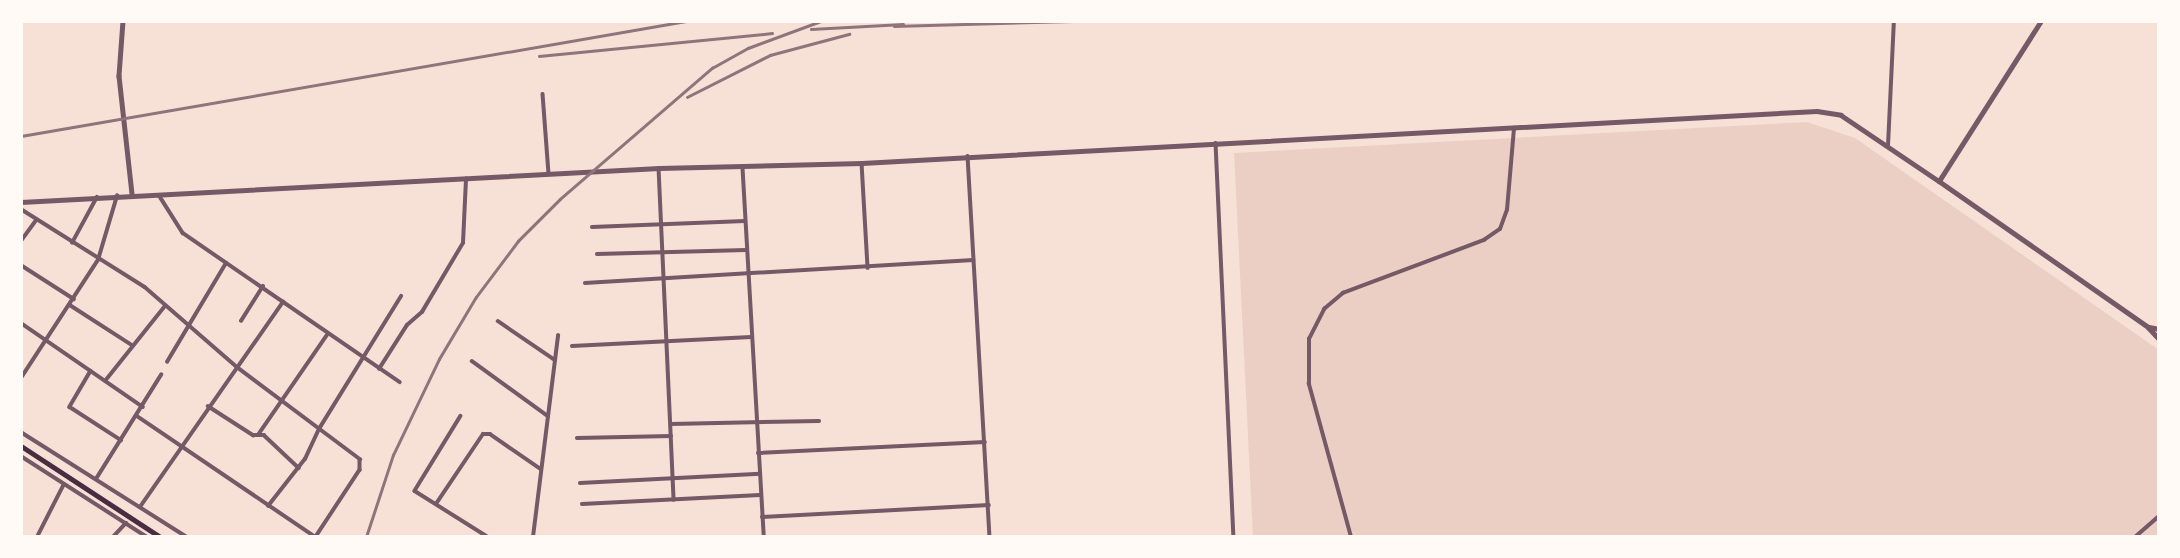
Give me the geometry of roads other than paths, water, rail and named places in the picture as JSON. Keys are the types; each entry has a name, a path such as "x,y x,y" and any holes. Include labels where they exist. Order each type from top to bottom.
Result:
{"main road":[{"path":"21,446 160,537"}],"street":[{"path":"122,21 119,76 132,195"},
{"path":"1888,146 1894,21"},
{"path":"1939,181 2041,21"},
{"path":"543,94 548,173"},
{"path":"21,202 548,173 659,168 743,169 862,163 1817,111 1841,115 1888,146 2148,327 2159,339"},
{"path":"1351,537 1309,384 1309,339 1324,309 1343,293 1484,240 1500,229 1507,209 1514,128"},
{"path":"1216,143 1234,537"},
{"path":"968,156 990,537"},
{"path":"862,163 868,268"},
{"path":"659,168 674,500"},
{"path":"743,169 747,276 764,537"},
{"path":"379,369 407,325 422,312 463,243 466,177"},
{"path":"158,193 175,226 263,286 327,335 400,382"},
{"path":"72,243 97,197"},
{"path":"21,378 98,260 117,197"},
{"path":"21,209 98,260 138,282 237,367 282,399 361,463 316,537 179,447 137,416"},
{"path":"21,241 36,220"},
{"path":"592,227 746,221"},
{"path":"597,254 746,250"},
{"path":"585,283 663,281 973,260"},
{"path":"167,362 191,328 226,263"},
{"path":"21,265 74,299"},
{"path":"240,321 263,286"},
{"path":"268,506 299,468 319,429 365,360 401,296"},
{"path":"140,507 179,447 283,302"},
{"path":"70,305 132,345"},
{"path":"105,381 165,306"},
{"path":"498,321 555,360"},
{"path":"21,323 143,407"},
{"path":"2148,327 2159,329"},
{"path":"258,435 327,335"},
{"path":"533,537 558,336"},
{"path":"572,346 751,337"},
{"path":"472,361 548,416"},
{"path":"91,371 70,407 121,440"},
{"path":"96,479 143,407 160,375"},
{"path":"208,407 258,435 264,435 299,468"},
{"path":"461,416 415,488 419,495 488,537"},
{"path":"671,424 819,421"},
{"path":"21,432 187,537"},
{"path":"436,504 483,434 490,433 541,469"},
{"path":"577,438 671,436"},
{"path":"758,453 985,442"},
{"path":"22,459 147,537"},
{"path":"580,483 760,474"},
{"path":"37,537 64,484"},
{"path":"582,504 760,495"},
{"path":"762,517 989,505"},
{"path":"2135,537 2159,516"},
{"path":"113,537 126,523"}],"railway":[{"path":"21,136 687,21"},
{"path":"366,537 393,455 439,359 476,297 518,241 560,199 712,68 748,48 821,21"},
{"path":"894,26 1073,21"},
{"path":"811,29 903,24"},
{"path":"539,56 772,33"},
{"path":"687,97 770,55 849,34"}]}
